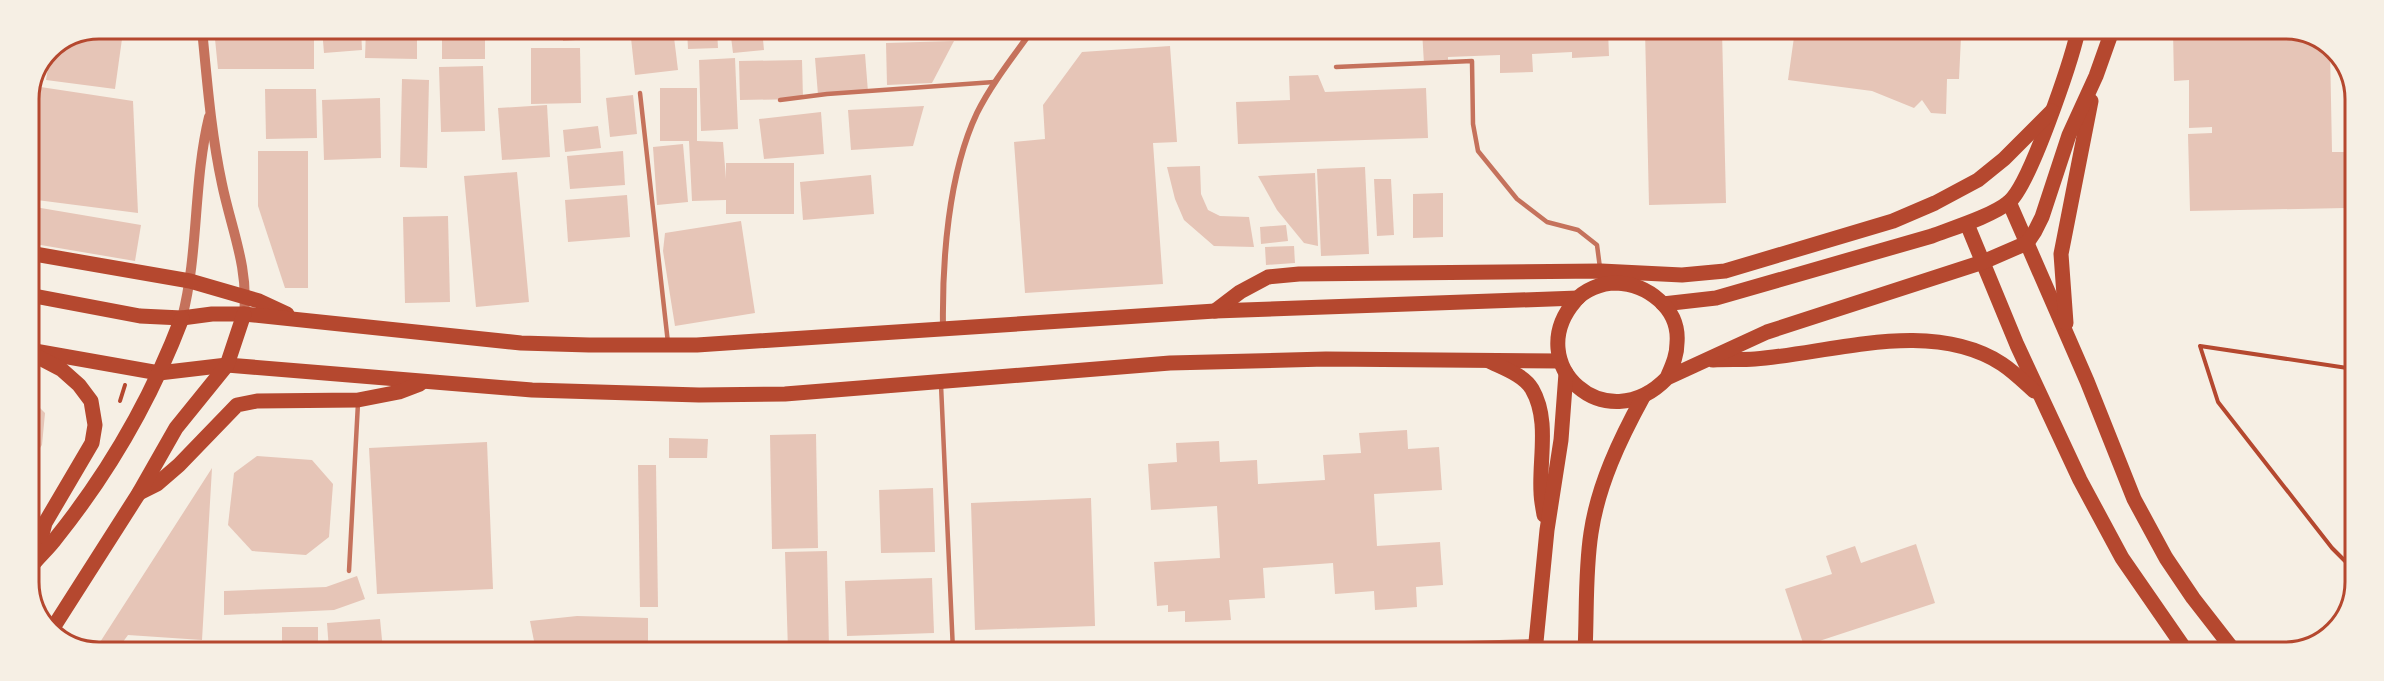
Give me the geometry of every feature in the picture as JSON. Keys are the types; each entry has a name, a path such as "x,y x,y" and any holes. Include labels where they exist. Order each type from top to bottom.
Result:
{"main road":[{"path":"1664,304 1716,298 1966,224 2009,202 2026,174 2052,111 2075,39"},
{"path":"39,353 159,373 227,365 423,383 603,394 699,395 785,394 1170,363 1326,359 1484,359 1563,367 1577,387 1592,396 1609,402 1626,402 1643,397 1667,378 1767,332 1983,262 2027,243 2042,217 2069,135 2096,76 2109,39"},
{"path":"2070,346 2064,317 2061,254 2096,76"},
{"path":"1215,311 1240,292 1268,278 1299,274 1600,271 1682,275 1725,270 1893,221 1935,203 1978,180 2004,159 2052,111"},
{"path":"2009,202 2087,381 2134,499 2166,558 2227,642"},
{"path":"1966,224 2041,397 2080,480 2122,558 2180,642"},
{"path":"39,255 190,281 246,296 278,308 294,318"},
{"path":"1624,272 1664,304 1674,321 1678,340 1675,360 1667,378"},
{"path":"1536,642 1547,530 1560,440 1563,367 1557,344 1560,327 1567,311 1578,298 1594,288 1612,283 1632,284 1649,291"},
{"path":"39,297 140,316 182,318 212,314 244,314 521,343 669,345 836,337 1215,311 1578,298"},
{"path":"56,623 139,493 176,428 227,365 244,314"},
{"path":"39,557 56,538 107,466 138,415 182,318"},
{"path":"1704,360 1755,358 1859,344 1910,340 1956,346 1980,354 2002,364 2041,397"},
{"path":"39,357 61,369 79,385 91,401 95,425 92,443 45,523 39,542"},
{"path":"1484,359 1521,377 1532,388 1541,420 1543,456 1540,492 1547,530"},
{"path":"139,493 157,484 179,465 237,405 256,400 358,400 399,392 423,383"},
{"path":"1586,642 1591,532 1600,492 1623,433 1643,397"}],"street":[{"path":"203,39 210,110 222,185 242,261 246,296 244,314"},
{"path":"943,329 944,257 952,202 963,151 976,115 994,82 1026,39"},
{"path":"182,318 190,281 199,173 210,110"}],"lane":[{"path":"1336,67 1472,61 1473,124 1478,151 1517,200 1547,222 1578,230 1597,245 1600,271"},
{"path":"780,100 827,94 994,82"},
{"path":"640,93 669,345"},
{"path":"940,383 953,642"},
{"path":"349,571 358,400"}],"path":[{"path":"2345,368 2200,346 2218,402 2345,562"},
{"path":"118,408 129,369"}],"building":[{"path":"122,39 115,89 46,80 49,66 66,49 88,40"},
{"path":"215,39 314,39 314,69 218,69"},
{"path":"323,39 361,39 362,50 324,53"},
{"path":"366,39 417,39 417,59 365,58"},
{"path":"442,39 485,39 485,59 442,59"},
{"path":"563,39 588,39 563,41"},
{"path":"631,39 674,39 678,70 635,75"},
{"path":"688,39 718,39 718,48 688,49"},
{"path":"731,39 763,39 764,50 733,53"},
{"path":"1423,39 1608,39 1609,56 1572,58 1572,52 1532,54 1533,72 1500,73 1500,55 1448,57 1448,63 1424,64"},
{"path":"1645,39 1722,39 1726,203 1649,205"},
{"path":"1794,39 1961,39 1959,79 1947,79 1946,114 1931,113 1922,100 1914,108 1872,91 1788,80"},
{"path":"2173,39 2285,39 2300,41 2318,49 2330,60 2332,152 2344,152 2345,208 2190,211 2188,134 2212,133 2212,127 2189,128 2189,80 2174,81"},
{"path":"954,41 932,83 887,85 886,43"},
{"path":"1170,46 1177,142 1153,143 1163,284 1025,293 1014,142 1045,139 1043,105 1082,52"},
{"path":"531,48 580,48 581,103 531,104"},
{"path":"865,54 868,92 818,95 815,58"},
{"path":"735,58 738,129 701,131 699,60"},
{"path":"802,60 803,99 740,100 739,61"},
{"path":"483,66 485,131 441,132 439,67"},
{"path":"1318,75 1325,92 1426,88 1428,138 1238,144 1236,102 1290,100 1289,76"},
{"path":"402,79 429,80 427,168 400,167"},
{"path":"40,87 133,101 138,213 39,200"},
{"path":"660,88 697,88 697,141 723,142 726,179 726,163 794,163 794,214 726,214 726,200 692,201 689,141 660,141"},
{"path":"265,89 316,89 317,138 266,139"},
{"path":"633,95 637,134 610,137 606,98"},
{"path":"380,98 381,158 324,160 322,100"},
{"path":"547,105 550,157 502,160 498,108"},
{"path":"924,106 913,146 851,150 848,110"},
{"path":"821,112 824,154 764,159 759,119"},
{"path":"598,126 601,148 565,152 563,130"},
{"path":"683,144 688,202 657,205 653,147"},
{"path":"258,151 308,151 308,288 285,288 258,206"},
{"path":"623,151 625,185 570,189 567,156"},
{"path":"1200,166 1201,194 1208,210 1220,216 1249,217 1254,247 1214,246 1184,220 1175,199 1167,167"},
{"path":"1365,167 1369,254 1321,256 1317,169"},
{"path":"517,172 529,302 476,307 464,176"},
{"path":"1315,173 1318,246 1304,243 1277,210 1258,176"},
{"path":"871,175 874,214 803,220 800,182"},
{"path":"1374,179 1391,179 1394,235 1377,236"},
{"path":"1443,193 1443,237 1413,238 1413,194"},
{"path":"627,195 630,237 568,242 565,200"},
{"path":"39,208 141,225 135,261 39,245"},
{"path":"448,216 450,302 405,303 403,217"},
{"path":"741,221 755,313 675,326 663,251 665,233"},
{"path":"1286,225 1288,241 1261,244 1260,227"},
{"path":"1294,246 1295,263 1266,265 1265,247"},
{"path":"39,407 45,413 42,445 39,449"},
{"path":"1407,430 1408,449 1439,447 1442,490 1374,494 1377,546 1440,542 1443,585 1416,587 1417,607 1375,610 1374,591 1335,594 1333,563 1263,568 1265,598 1229,600 1231,620 1185,622 1185,611 1168,612 1168,605 1157,606 1154,562 1220,558 1217,506 1151,510 1148,464 1177,462 1176,443 1219,441 1220,462 1257,460 1258,484 1325,480 1323,455 1361,453 1359,433"},
{"path":"816,434 818,548 772,549 770,435"},
{"path":"669,438 708,439 707,458 669,458"},
{"path":"487,442 493,589 377,594 369,448"},
{"path":"257,456 312,460 333,484 329,537 306,555 252,551 228,525 234,473"},
{"path":"638,465 656,465 658,607 640,607"},
{"path":"212,468 202,640 128,635 123,642 100,642"},
{"path":"933,488 935,552 881,553 879,490"},
{"path":"1091,498 1095,626 975,630 971,503"},
{"path":"1916,544 1935,603 1816,642 1803,642 1785,589 1832,574 1826,556 1855,546 1861,563"},
{"path":"827,551 829,642 788,642 785,552"},
{"path":"357,576 365,599 334,610 224,615 224,591 326,587"},
{"path":"932,578 934,633 847,636 845,581"},
{"path":"577,616 648,618 648,642 534,642 530,621"},
{"path":"380,619 382,642 328,642 327,623"},
{"path":"282,627 318,627 318,642 282,642"}]}
